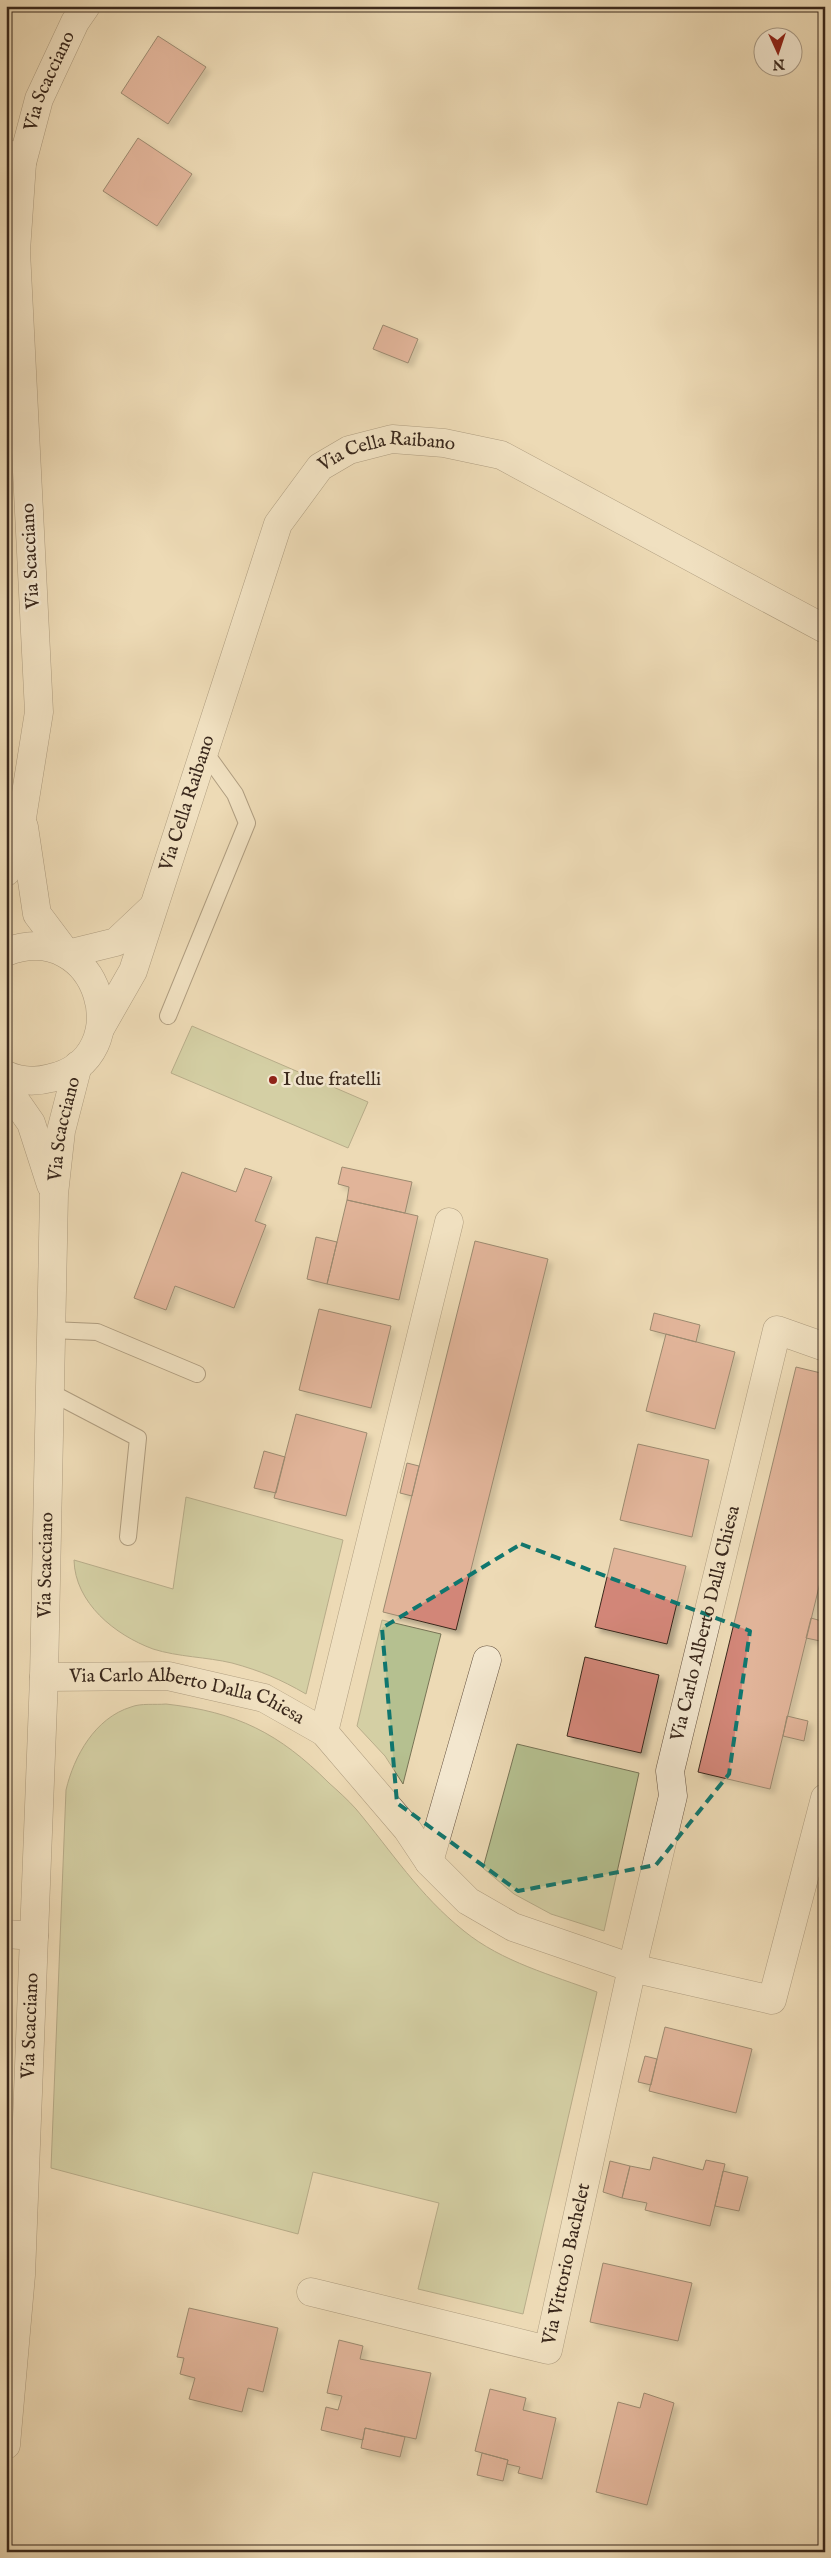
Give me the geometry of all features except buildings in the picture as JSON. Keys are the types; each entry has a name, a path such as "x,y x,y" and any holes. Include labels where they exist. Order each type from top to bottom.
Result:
{"street":[{"name":"Via Scacciano","path":"6,872 22,818 39,712 16,250 14,158 75,22 86,6"},
{"name":"Via Cella Raibano","path":"101,1027 133,971 278,524 320,467 349,450 392,439 444,443 502,456 825,629"},
{"name":"Via Scacciano","path":"22,818 36,914 66,954"},
{"name":"Via Cella Raibano","path":"66,954 116,942 153,907"},
{"name":"Via Scacciano","path":"6,952 28,946 54,949 66,954 84,967 96,985 102,1006 101,1027 92,1048 78,1065 58,1076 36,1082 6,1075"},
{"name":"Via Scacciano","path":"6,2445 21,2275 44,1677 54,1194 61,1131 78,1065"},
{"name":"Via Scacciano","path":"6,1087 31,1123 54,1194"},
{"name":"Via Carlo Alberto Dalla Chiesa","path":"324,1732 449,1222"},
{"name":"Via Carlo Alberto Dalla Chiesa","path":"632,1968 674,1796 670,1771 777,1330 825,1347"},
{"path":"429,1862 486,1660"},
{"name":"Via Carlo Alberto Dalla Chiesa","path":"44,1677 168,1676 264,1698 324,1732 407,1829 429,1862 468,1901 512,1927 632,1968 772,2000 825,1798"},
{"path":"6,1934 34,1936"},
{"name":"Via Vittorio Bachelet","path":"311,2292 548,2350 632,1968"}],"lane":[{"path":"168,1016 247,823 235,794 204,751"},
{"path":"51,1330 98,1332 197,1374"},
{"path":"50,1392 138,1438 128,1537"}],"highlighted area":[{"path":"521,1544 750,1631 729,1774 656,1865 518,1891 397,1803 382,1628"}],"green space":[{"path":"192,1026 368,1102 348,1148 171,1073"},
{"path":"186,1497 343,1540 306,1694 270,1676 242,1666 222,1661 172,1654 139,1643 112,1626 89,1603 81,1590 76,1576 74,1560 173,1589"},
{"path":"382,1620 441,1634 403,1784 385,1756 357,1726"},
{"path":"166,1704 236,1719 274,1738 311,1766 350,1802 433,1903 464,1931 494,1951 511,1959 597,1992 523,2314 418,2289 439,2203 313,2172 298,2234 51,2168 66,1790 74,1764 88,1740 107,1720 118,1712 135,1706"},
{"path":"517,1744 639,1773 604,1931 551,1914 514,1894 483,1868"}],"place":[{"name":"I due fratelli","path":"273,1080"}]}
